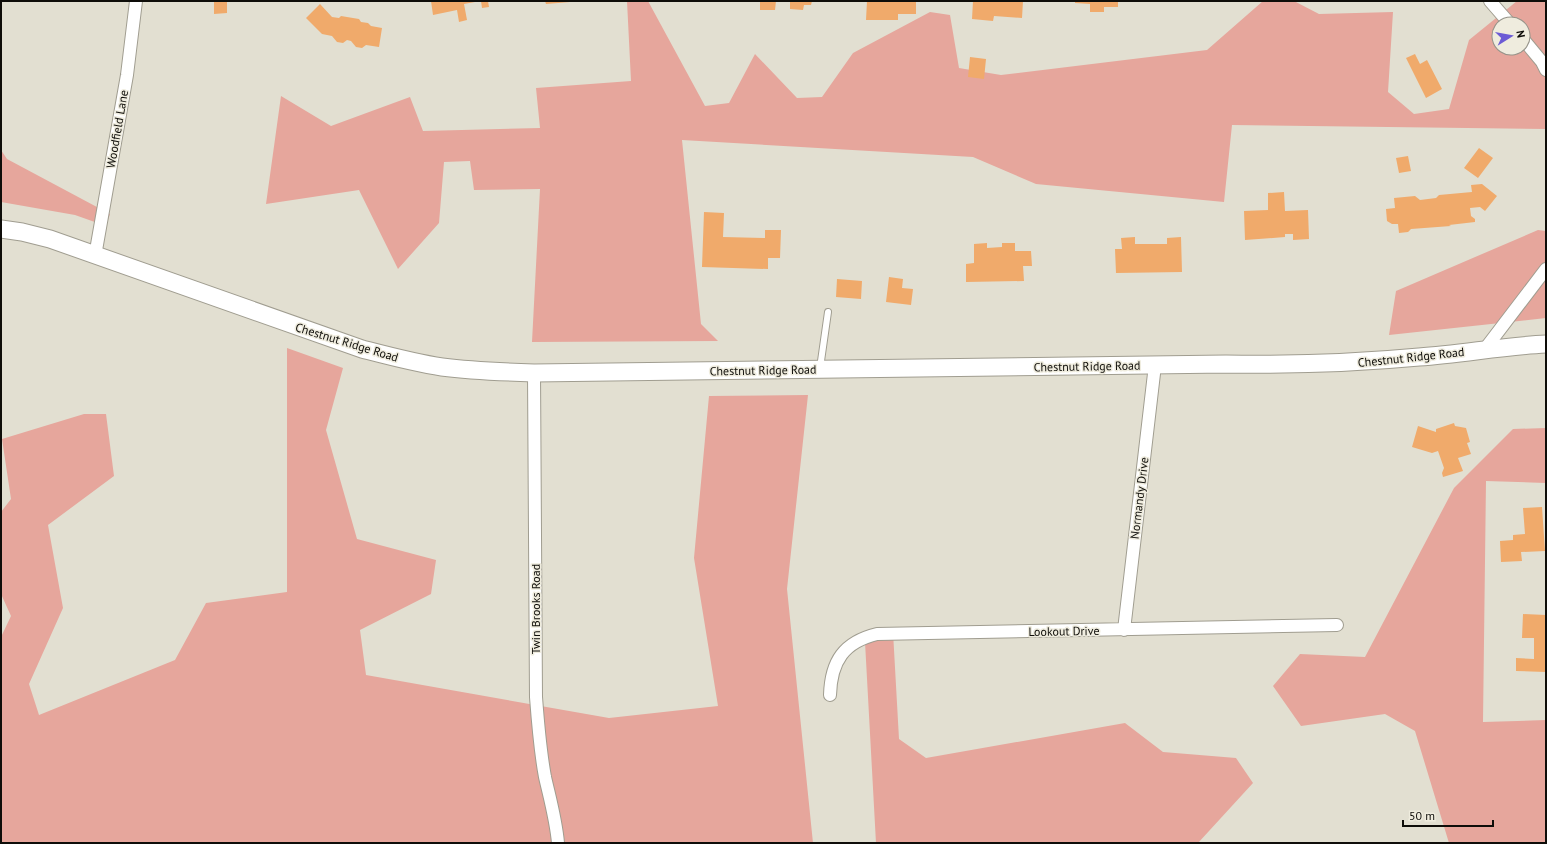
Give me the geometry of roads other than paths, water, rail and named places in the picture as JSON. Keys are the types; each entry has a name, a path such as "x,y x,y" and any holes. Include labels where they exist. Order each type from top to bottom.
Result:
{"main road":[{"name":"Chestnut Ridge Road","path":"1,230 22,232 50,239 362,349 442,367 482,371 534,373 1155,365 1279,365 1351,363 1546,344"}],"street":[{"name":"Woodfield Lane","path":"95,256 127,76 136,1"},
{"path":"1490,1 1503,16"},
{"path":"1531,49 1542,62 1546,70"},
{"path":"1485,349 1546,269"},
{"name":"Normandy Drive","path":"1124,630 1155,365"},
{"name":"Twin Brooks Road","path":"534,373 536,697 539,740 545,776 557,829 558,843"},
{"name":"Lookout Drive","path":"830,694 832,673 843,652 853,643 865,637 877,634 1337,625"}],"lane":[{"path":"820,369 828,312"}]}
